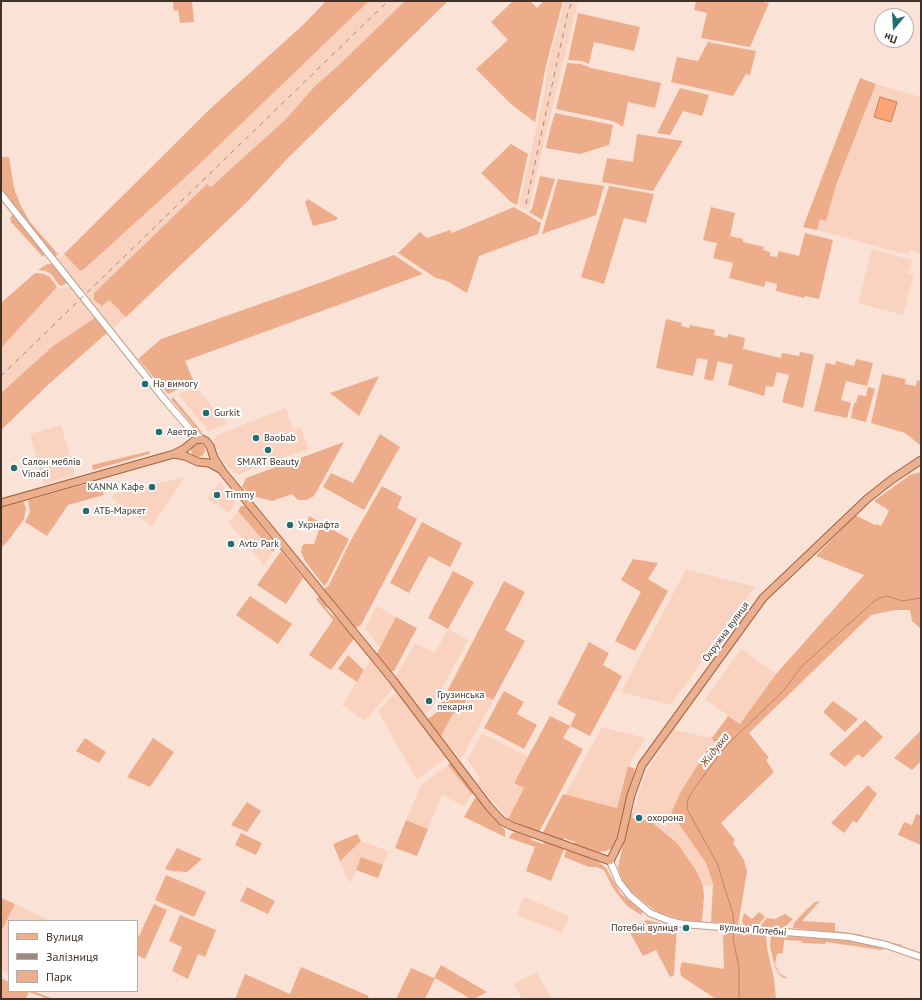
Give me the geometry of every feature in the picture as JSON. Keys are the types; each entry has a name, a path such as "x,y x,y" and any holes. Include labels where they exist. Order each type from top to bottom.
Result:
{"main road":[{"path":"1,503 174,454 195,440 202,439 209,444 214,458 224,472 392,679 453,758 476,791 502,821 512,826 610,861"},
{"path":"189,444 188,452 190,457"},
{"path":"201,462 209,457 211,450"},
{"path":"174,454 190,457 195,461 209,463 224,472"},
{"name":"Окружна вулиця","path":"610,861 621,839 631,795 642,765 763,598 867,500 891,480 921,460"}],"street":[{"path":"1,194 190,429 202,439"},
{"path":"189,444 190,429"},
{"name":"вулиця Потебні","path":"610,861 619,882 630,896 650,913 670,921 683,924 848,937 886,945 921,957"}],"shaded area":[{"path":"369,1 405,1 315,86 287,118 211,188 207,184 94,293 101,306 109,299 126,317 113,328 58,259 64,254 79,271"},
{"path":"565,1 578,1 529,207 525,210 519,206 544,94 548,66"},
{"path":"876,84 921,97 921,254 910,250 909,254 901,253 817,230 820,219 826,220 836,185"},
{"path":"880,97 897,102 891,122 874,117"},
{"path":"872,249 912,260 908,274 914,275 903,315 858,303"},
{"path":"72,286 96,317 53,346 1,393 1,348 57,287 61,289"},
{"path":"196,387 228,424 208,431 178,394"},
{"path":"286,408 293,430 301,427 308,449 239,474 234,473 217,454 220,451 215,446 214,441 217,436"},
{"path":"61,425 75,475 44,484 30,434"},
{"path":"185,477 152,526 111,498 115,493"},
{"path":"220,482 236,501 230,513 208,499"},
{"path":"238,511 273,552 264,565 229,523"},
{"path":"686,569 755,587 671,705 621,692"},
{"path":"377,606 396,617 380,647 365,629"},
{"path":"448,629 468,640 431,709 424,715 395,678 415,643 435,653"},
{"path":"741,649 776,674 740,724 705,699"},
{"path":"371,660 393,688 365,721 342,705"},
{"path":"472,689 493,700 461,760 441,736 454,711 459,714"},
{"path":"396,692 447,757 417,780 378,711"},
{"path":"602,727 646,738 628,766 617,808 565,795"},
{"path":"673,730 712,738 713,741 716,742 713,748 709,747 680,793 671,813 706,863 713,884 708,886 703,886 696,870 677,843 646,819 640,820 632,818 642,783 648,769"},
{"path":"482,733 528,757 514,782 524,788 508,819 477,783 480,778 467,760"},
{"path":"448,765 472,795 464,806 442,795 428,829 406,820 421,785"},
{"path":"361,841 386,850 388,853 383,865 361,857 351,882 348,880 340,861"},
{"path":"524,897 569,916 562,933 517,915"},
{"path":"15,904 49,920 8,920 8,974 1,971 1,932"},
{"path":"537,972 551,999 522,999 514,984"}],"green space":[{"path":"173,1 192,1 194,22 180,23 178,10 174,11"},
{"path":"326,1 369,1 190,173 80,271 64,254 211,108 303,25"},
{"path":"405,1 448,1 289,157 246,203 126,317 109,300 102,306 94,300 94,293 207,184 211,187 287,118 315,86"},
{"path":"513,1 530,1 537,8 544,1 563,1 546,66 535,122 512,105 476,69 508,40 491,22"},
{"path":"696,1 757,1 769,3 750,47 701,38 707,13 694,10"},
{"path":"578,13 640,27 634,51 594,42 589,64 582,61 568,60"},
{"path":"708,42 756,51 750,75 746,74 733,96 671,82 677,57 698,61"},
{"path":"567,63 581,64 591,68 661,83 655,108 628,102 623,127 608,120 556,109"},
{"path":"860,78 876,84 836,185 826,221 820,219 817,230 803,227"},
{"path":"680,88 709,95 702,116 683,111 670,135 657,133"},
{"path":"555,113 613,125 609,145 580,154 546,148"},
{"path":"637,134 683,141 653,191 602,182 607,158 633,162"},
{"path":"511,144 528,154 517,205 511,202 481,173"},
{"path":"1,157 9,157 14,188 20,204 30,222 58,254 55,257 1,190"},
{"path":"540,176 555,179 542,220 529,212 532,209"},
{"path":"558,179 604,186 596,215 542,234"},
{"path":"609,186 654,194 646,223 624,218 604,284 581,277"},
{"path":"308,199 338,218 336,220 313,226 305,202"},
{"path":"514,207 541,223 538,234 479,256 467,293 447,281 436,278 398,253 420,232 427,238 450,230 452,233"},
{"path":"711,207 735,213 730,236 743,239 743,242 764,247 763,250 770,252 770,256 777,257 779,251 799,256 805,233 833,240 819,299 805,296 804,298 776,291 777,284 766,281 764,287 729,278 733,263 713,258 717,243 703,240"},
{"path":"13,214 45,253 43,257 11,222 10,218"},
{"path":"394,255 423,274 185,361 194,382 168,394 138,359 161,339"},
{"path":"47,264 54,266 68,282 62,286 59,285 51,274 46,271 38,270"},
{"path":"35,273 44,274 50,277 57,287 1,348 1,303"},
{"path":"96,317 108,332 50,383 1,430 1,393 53,346"},
{"path":"666,319 682,323 681,326 689,328 690,325 715,330 714,335 727,338 728,334 745,338 743,349 781,358 782,353 799,356 800,352 814,355 803,408 782,402 789,375 777,372 773,387 766,386 764,396 728,385 733,365 718,361 713,381 704,379 708,360 697,358 693,376 656,368"},
{"path":"856,359 873,363 867,386 846,381 841,400 851,403 847,418 814,411 826,363 835,365 836,361 854,366"},
{"path":"882,374 906,379 905,384 916,386 917,380 921,381 920,445 905,433 871,423"},
{"path":"379,376 359,416 330,393 376,377"},
{"path":"868,387 875,389 866,422 851,418 854,403 856,403 858,395 866,396"},
{"path":"173,397 202,432 201,433 171,399"},
{"path":"380,434 400,447 364,510 323,487 331,473 353,483"},
{"path":"344,442 314,496 306,500 298,500 292,494 272,501 252,496 242,487 246,478"},
{"path":"198,443 203,445 205,450 203,455 198,457 193,455 191,450 193,445"},
{"path":"150,451 149,454 93,470 92,465"},
{"path":"921,472 921,629 912,621 910,610 895,610 871,615 749,733 769,758 766,760 774,772 721,823 735,840 733,843 744,860 747,872 738,925 711,922 713,884 706,863 671,813 680,793 709,747 713,748 716,742 713,741 712,738 728,716 740,724 776,674 864,575 816,556 855,515 875,525 881,526 889,511 874,501 910,475"},
{"path":"97,481 100,484 104,495 68,505 47,536 25,522 30,512 28,500"},
{"path":"382,486 402,497 397,508 417,519 361,625 355,628 324,589 329,585 351,540"},
{"path":"23,501 26,508 24,519 1,548 1,507"},
{"path":"241,506 245,506 277,546 273,552 238,511"},
{"path":"309,516 349,539 327,583 324,586 305,561 301,552 302,546 305,544 314,544 319,530 306,527"},
{"path":"422,522 462,543 450,567 429,556 409,593 390,583"},
{"path":"281,551 303,578 286,604 257,585"},
{"path":"633,559 658,563 648,579 668,591 635,651 615,641 641,592 621,580"},
{"path":"453,571 474,582 448,629 428,618"},
{"path":"504,581 525,592 505,630 525,641 493,700 472,689 459,714 454,712 441,736 428,719 436,713"},
{"path":"250,596 292,624 278,644 236,615"},
{"path":"320,597 328,607 326,608 353,637 353,640 331,670 309,655 333,620 316,599"},
{"path":"396,617 417,628 394,671 390,671 376,655"},
{"path":"589,642 609,653 603,665 622,676 590,736 570,726 576,714 557,704"},
{"path":"348,655 364,670 357,682 338,669"},
{"path":"504,691 524,702 517,714 537,725 524,749 484,728"},
{"path":"833,701 858,719 845,732 823,712"},
{"path":"550,716 570,726 563,738 583,749 539,832 508,819 524,788 514,783"},
{"path":"865,720 883,737 863,758 858,754 845,767 829,754"},
{"path":"921,730 921,761 912,770 894,758"},
{"path":"85,738 106,752 99,763 76,751"},
{"path":"153,738 174,752 150,787 127,777"},
{"path":"450,763 473,792 472,795 448,765"},
{"path":"628,766 635,769 617,838 612,848 599,852 574,845 575,842 564,838 563,841 542,834 563,794 617,808"},
{"path":"868,785 877,794 857,823 853,821 844,833 831,823"},
{"path":"475,798 479,799 486,810 505,830 505,837 464,817"},
{"path":"247,802 261,811 247,832 231,825"},
{"path":"633,813 632,818 640,820 653,819 655,825 677,843 696,870 703,886 704,896 702,922 682,920 659,913 626,887 618,867 630,814"},
{"path":"916,814 921,816 921,845 898,835 904,822 912,825"},
{"path":"406,820 428,829 417,856 395,848"},
{"path":"515,832 532,838 531,840 543,844 544,842 564,849 551,881 526,871 535,847 509,838 511,834"},
{"path":"241,833 262,843 256,855 235,845"},
{"path":"357,834 361,841 340,861 333,844"},
{"path":"177,848 202,859 187,872 165,869"},
{"path":"567,849 597,861 606,868 621,894 643,911 641,915 627,906 613,888 604,870 596,867 589,867 564,857"},
{"path":"361,857 383,865 378,878 356,870"},
{"path":"166,875 206,892 194,917 155,900"},
{"path":"247,887 275,901 268,914 240,901"},
{"path":"1,898 15,904 1,932"},
{"path":"820,901 802,921 835,923 835,931 857,934 902,946 857,935 793,928 794,923 805,911 815,902"},
{"path":"154,904 167,910 145,959 138,956 138,938"},
{"path":"759,912 765,917 757,926 744,925 742,921 744,913 752,919"},
{"path":"785,914 793,919 781,928 761,926 767,918 775,919"},
{"path":"180,915 216,930 205,957 198,954 188,979 172,971 182,947 169,941"},
{"path":"647,920 677,927 674,975 670,977 656,950 643,956 628,929"},
{"path":"727,932 766,935 776,999 716,999 681,976 680,969 682,962 724,969 723,936"},
{"path":"771,935 846,940 883,947 882,950 826,942 825,944 802,943 802,941 784,940 783,953 777,954 775,964 779,973 789,979 782,977 778,973 775,967 770,947"},
{"path":"441,965 487,992 474,999 471,999 435,978 425,999 396,999 411,968 434,978"},
{"path":"301,967 369,996 367,999 303,999 298,997 297,999 235,999 245,974 290,994"},
{"path":"1,978 8,982 8,992 29,992 26,999 1,999"},
{"path":"29,992 36,992 54,999 48,999"}],"waterway":[{"name":"Жидувка","path":"734,926 733,914 717,863 687,809 688,799 725,747 784,690 801,667 872,603 879,598 887,596 902,601 921,598"},
{"name":"Жидувка","path":"734,931 733,939 739,967 739,999"}],"railway":[{"path":"1,376 388,1"},
{"path":"526,204 568,12 572,1"}],"place":[{"name":"На вимогу","path":"145,384"},
{"name":"Gurkit","path":"206,413"},
{"name":"Аветра","path":"159,432"},
{"name":"Baobab","path":"256,438"},
{"name":"SMART Beauty","path":"268,450"},
{"name":"Салон меблів Vinadi","path":"14,468"},
{"name":"KANNA Кафе","path":"152,487"},
{"name":"Timmy","path":"217,495"},
{"name":"АТБ-Маркет","path":"86,511"},
{"name":"Укрнафта","path":"290,525"},
{"name":"Avto Park","path":"231,544"},
{"name":"Грузинська пекарня","path":"429,701"},
{"name":"охорона","path":"639,818"},
{"name":"Потебні вулиця","path":"686,928"}]}
